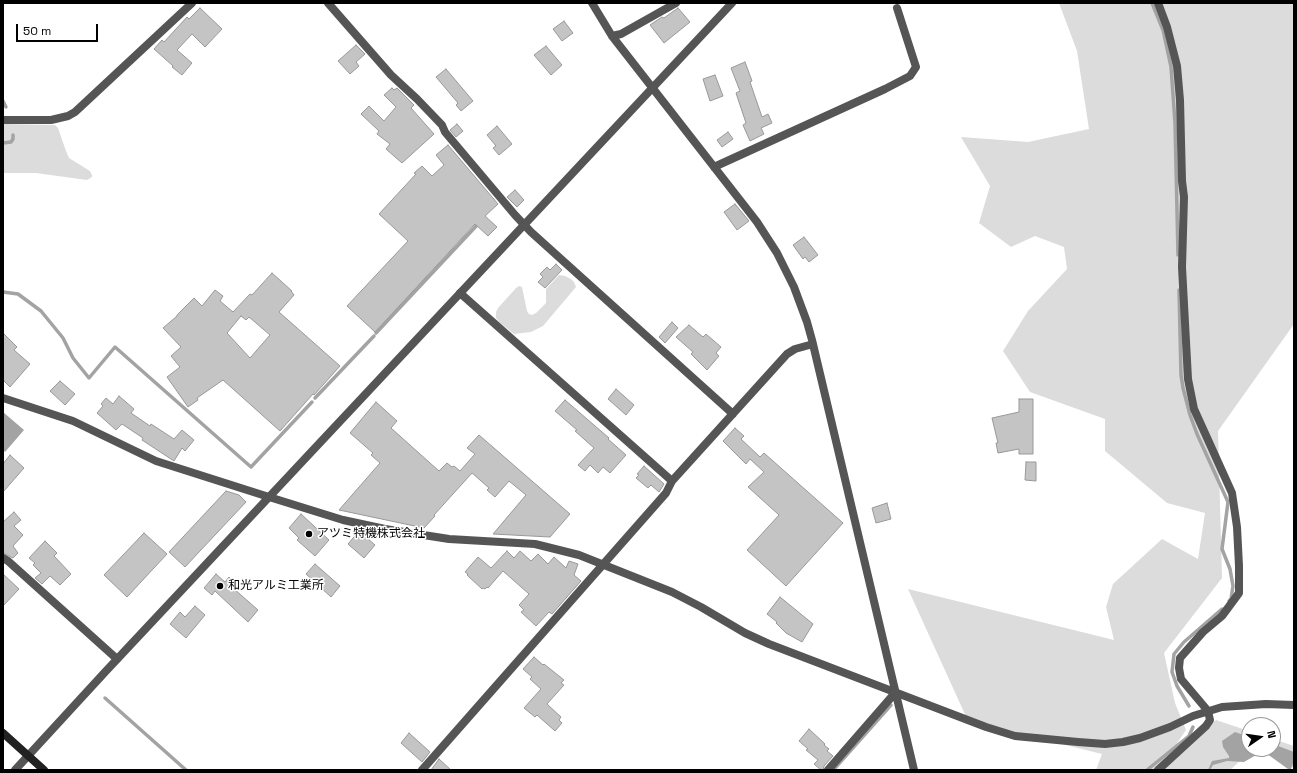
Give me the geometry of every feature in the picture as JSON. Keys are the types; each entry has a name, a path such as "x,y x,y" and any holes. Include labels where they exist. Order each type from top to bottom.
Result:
{"main road":[{"path":"3,733 44,770"}],"street":[{"path":"3,120 51,120 68,116 75,112 192,3"},
{"path":"328,3 391,74 442,125 445,132 524,224 733,414"},
{"path":"592,3 612,36 757,222 777,253 801,304 812,344 914,770"},
{"path":"612,36 621,34 676,3"},
{"path":"15,770 117,659 732,3"},
{"path":"1158,3 1167,28 1177,66 1180,100 1182,182 1184,197 1182,268 1188,378 1194,409 1232,493 1237,526 1239,593 1222,616 1203,632 1180,658 1179,668 1181,679 1208,711 1210,720 1206,726 1179,749 1158,770"},
{"path":"714,167 885,89 910,76 916,67 897,8"},
{"path":"460,293 672,481"},
{"path":"422,770 666,493 672,481 787,354 795,349 812,344"},
{"path":"3,398 70,419 156,461 343,520 385,529 449,539 535,544 564,551 672,592 756,639 895,693 986,727 1015,736 1105,744 1123,742 1140,738 1208,711 1222,707 1244,704 1294,705"},
{"path":"3,558 117,659"},
{"path":"828,770 895,693"}],"shaded area":[{"path":"1059,3 1294,3 1294,324 1218,431 1222,578 1164,653 1175,703 1186,730 1163,764 1181,747 1216,720 1241,728 1241,757 1244,757 1230,770 1096,770 1102,754 968,721 908,589 1114,640 1106,607 1113,584 1162,539 1198,559 1205,513 1167,503 1105,451 1105,419 1030,392 1003,351 1028,311 1067,269 1064,247 1035,236 1011,247 979,223 990,186 961,137 1028,142 1089,129 1077,51"},
{"path":"3,124 55,125 58,128 69,158 90,171 92,177 87,180 36,173 3,173"},
{"path":"559,275 571,279 576,287 543,326 531,332 514,334 496,318 498,308 519,286 522,287 527,311 532,315 536,313 546,303 546,289"},
{"path":"3,412 24,430 5,452 3,450"},
{"path":"1235,732 1241,734 1241,757 1253,757 1244,762 1227,761 1213,765 1210,770 1208,770 1212,761 1229,758 1223,747 1222,741"},
{"path":"1281,742 1294,746 1294,768 1273,757 1281,757"},
{"path":"1281,747 1294,752 1294,761 1291,769 1288,769 1271,757 1281,757"}],"building":[{"path":"200,8 222,29 205,47 192,34 177,50 192,63 182,75 154,49 162,40 164,42 187,17 189,19"},
{"path":"678,8 690,22 664,43 650,25 662,17 664,18"},
{"path":"564,21 573,33 562,41 553,29"},
{"path":"356,45 365,54 356,62 359,66 350,74 338,61"},
{"path":"546,46 562,65 551,75 534,55"},
{"path":"745,62 762,117 768,114 772,123 761,128 764,134 750,141 743,125 746,123 736,93 740,91 731,68"},
{"path":"446,69 473,101 461,111 456,105 458,103 436,77"},
{"path":"715,75 723,96 710,101 703,79"},
{"path":"392,88 394,90 397,88 414,105 411,108 434,134 402,163 386,149 390,144 377,134 379,131 361,114 369,106 384,121 396,107 384,95"},
{"path":"457,124 463,131 456,137 450,130"},
{"path":"497,126 512,144 499,155 493,148 496,146 487,135"},
{"path":"728,132 733,139 722,147 717,140"},
{"path":"448,145 498,204 485,216 497,227 488,236 475,224 375,332 347,306 408,241 379,214 416,174 414,173 422,166 432,176 444,165 436,155"},
{"path":"515,190 524,200 517,207 507,197"},
{"path":"735,204 749,221 737,230 724,212"},
{"path":"804,237 818,255 809,262 805,257 803,259 793,245"},
{"path":"556,264 562,270 545,288 538,282 543,277 540,274 547,267 550,270"},
{"path":"272,273 292,291 294,295 279,312 340,366 280,431 223,380 197,398 198,400 188,407 167,377 180,367 171,356 181,347 163,328 194,298 202,306 215,290 223,296 220,301 233,312 250,294 252,295","holes":["241,316 246,320 249,317 270,335 250,358 227,333"]},
{"path":"672,322 678,328 665,343 659,337"},
{"path":"689,325 703,337 706,334 721,347 716,353 719,356 707,370 691,354 693,352 676,337"},
{"path":"3,333 17,347 14,350 30,364 10,387 3,380"},
{"path":"60,381 75,394 65,405 50,391"},
{"path":"616,389 634,405 626,415 608,399"},
{"path":"119,396 134,409 131,413 150,426 151,424 174,439 182,430 194,440 185,451 182,448 174,461 142,440 143,438 122,424 116,430 97,413 103,406 101,404 106,398 113,404"},
{"path":"1019,399 1033,399 1033,454 1019,454 1019,449 998,453 996,443 998,443 992,418 1019,412"},
{"path":"565,400 609,438 608,439 626,455 610,473 603,467 598,473 590,465 585,471 578,465 594,448 575,431 577,430 555,411"},
{"path":"376,402 397,421 391,428 439,471 447,463 460,471 475,454 467,448 479,435 570,514 550,537 493,534 526,495 509,481 495,497 487,490 489,488 472,473 424,528 339,510 380,463 371,455 373,453 350,433"},
{"path":"735,428 744,436 741,439 760,457 764,453 843,523 786,586 747,550 779,515 748,487 764,472 750,459 746,464 723,441"},
{"path":"10,455 24,468 3,492 3,464"},
{"path":"1026,462 1036,462 1036,481 1025,480"},
{"path":"644,466 664,484 659,492 651,485 648,488 636,478 639,475 637,474"},
{"path":"226,491 239,495 246,502 185,567 169,552"},
{"path":"887,503 891,519 876,523 872,508"},
{"path":"14,512 21,520 14,526 23,535 13,546 18,553 13,558 3,553 3,522"},
{"path":"301,514 329,540 315,556 297,540 299,538 289,528"},
{"path":"359,531 375,545 364,558 348,544"},
{"path":"144,533 167,554 127,597 104,575"},
{"path":"45,541 57,553 54,556 71,574 60,585 50,576 42,584 35,578 41,573 33,565 35,563 29,558"},
{"path":"507,551 514,558 520,551 531,561 538,554 548,564 554,557 566,568 569,561 578,564 574,575 581,581 552,614 549,612 536,626 521,612 524,610 519,605 529,594 503,571 488,588 487,587 485,589 482,589 465,572 478,557 491,568"},
{"path":"315,564 340,586 331,597 306,574"},
{"path":"3,574 19,589 3,606"},
{"path":"216,574 225,582 229,577 236,584 233,588 258,610 248,622 215,591 212,595 204,588"},
{"path":"780,597 813,624 802,642 786,633 776,623 777,622 767,614"},
{"path":"195,606 205,615 186,638 170,624 180,612 185,617"},
{"path":"534,657 564,680 561,683 564,685 547,704 561,717 559,720 562,723 555,731 537,715 535,717 524,708 541,689 530,679 532,677 523,669"},
{"path":"809,729 825,744 824,745 829,749 827,751 833,756 824,766 823,770 814,764 818,760 806,750 808,749 799,741"},
{"path":"409,733 430,752 422,762 401,743"},
{"path":"439,759 451,770 431,770"}],"waterway":[{"path":"1152,3 1163,30 1171,67 1175,123 1178,255"},
{"path":"3,101 6,107"},
{"path":"3,143 11,142 13,135"},
{"path":"376,333 479,223"},
{"path":"1179,290 1181,375 1183,388 1197,434 1228,502 1222,549 1230,569 1233,586 1231,599 1229,601"},
{"path":"3,292 18,294 41,311 63,338 73,358 89,378 115,347 251,467 312,402"},
{"path":"315,398 374,336"},
{"path":"1189,706 1177,686 1172,672 1174,654 1184,642 1222,609"},
{"path":"105,698 186,770"},
{"path":"835,768 891,705"},
{"path":"1147,770 1189,736 1193,727"}],"place":[{"name":"アツミ特機株式会社","path":"309,534"},
{"name":"和光アルミ工業所","path":"220,586"}]}
